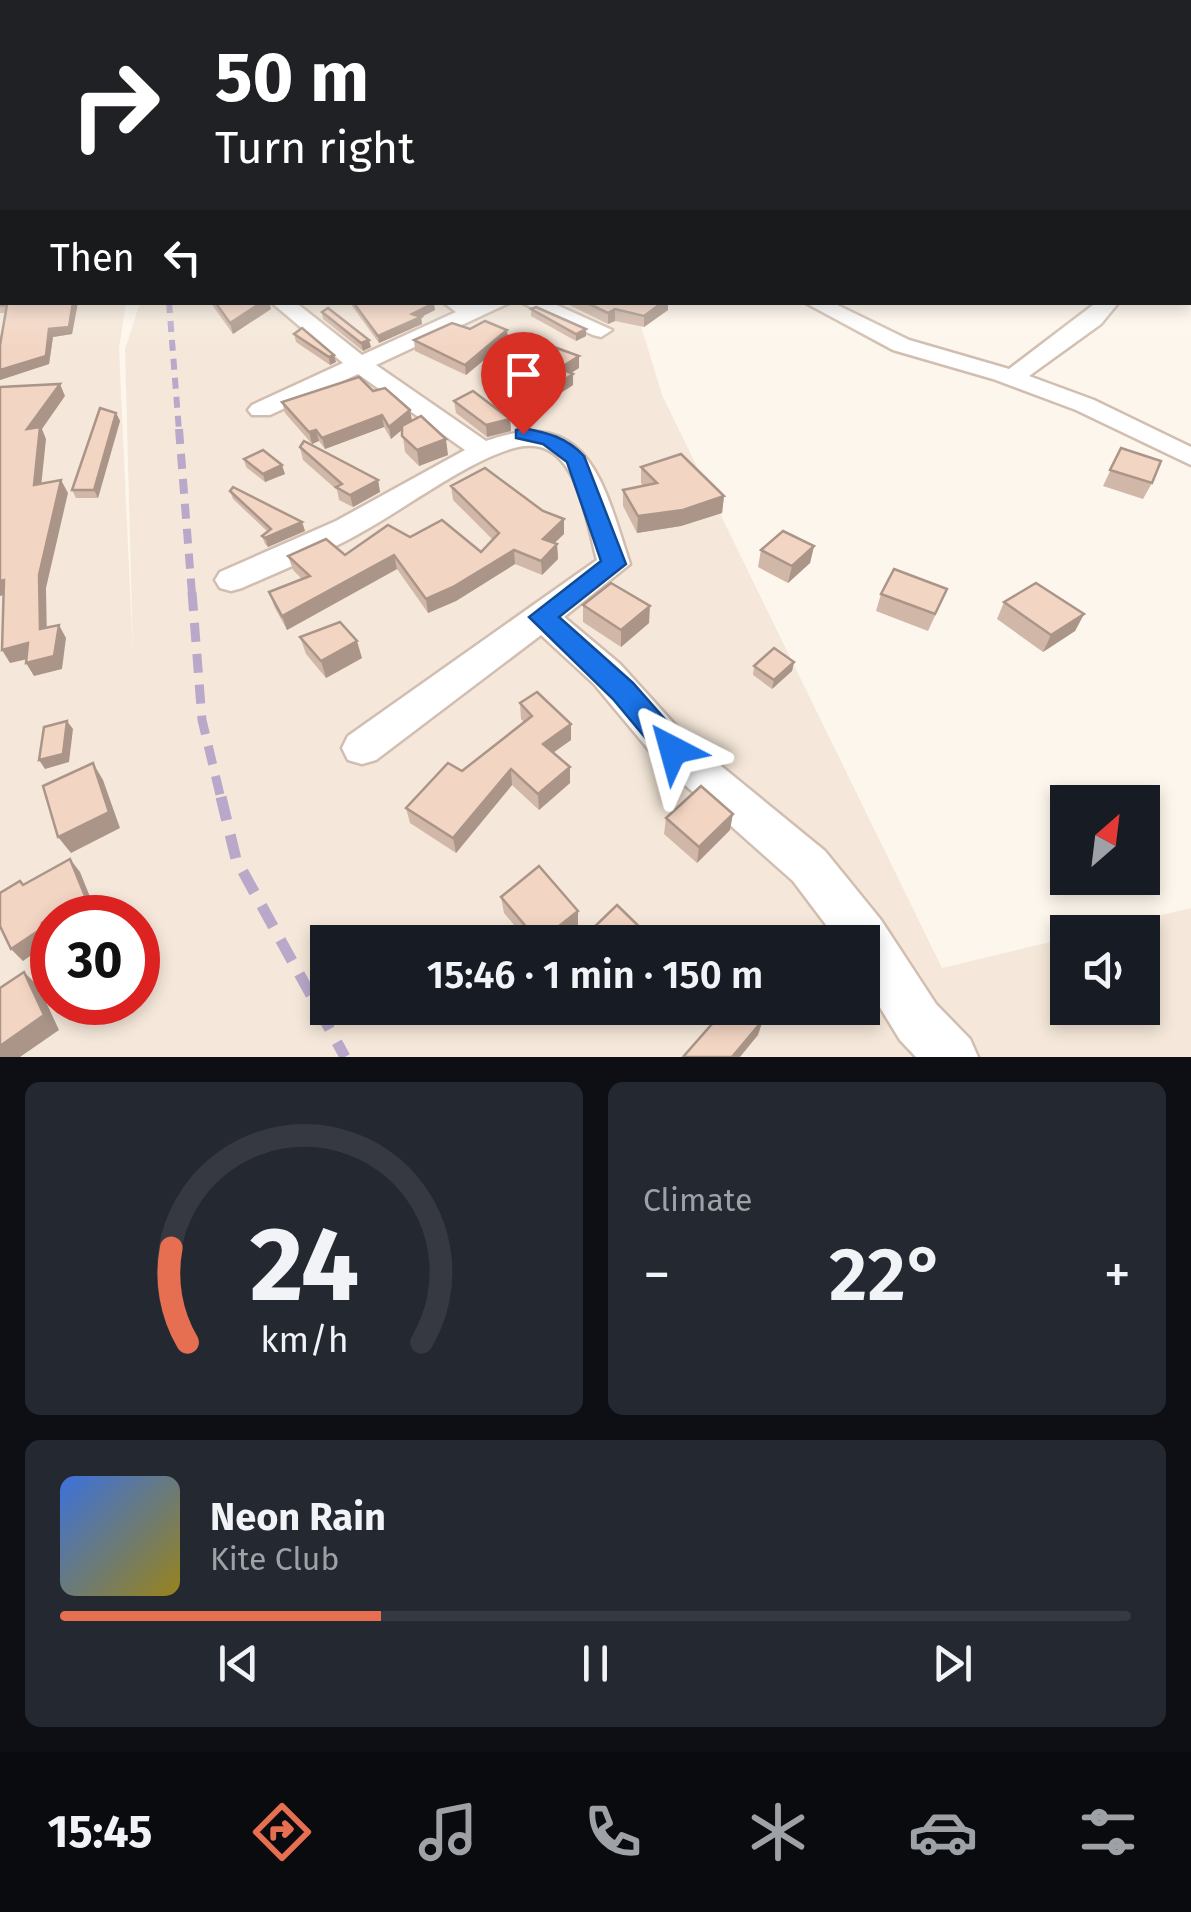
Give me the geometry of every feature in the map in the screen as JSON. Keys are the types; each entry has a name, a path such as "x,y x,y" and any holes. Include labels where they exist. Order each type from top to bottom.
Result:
{"street":[{"path":"285,305 483,451"},
{"path":"538,305 601,330"},
{"path":"820,305 901,345 1012,378 1085,405 1191,457"},
{"path":"1012,378 1094,319 1106,305"},
{"path":"261,410 360,364 462,307"},
{"path":"231,580 347,528 483,451 523,434 549,439 566,448 576,460 614,564 362,748"},
{"path":"542,617 618,685 673,750 809,866 864,937 918,1022 952,1057"}],"shaded area":[{"path":"0,305 126,305 119,348 133,655 125,349 139,305 655,305 639,319 662,395 942,968 1050,942 1050,1025 1160,1025 1160,915 1191,908 1191,1057 0,1057"}],"building":[{"path":"7,305 73,305 69,327 49,329 46,356 0,370"},
{"path":"217,305 257,305 230,323"},
{"path":"355,305 430,305 412,314 421,317 378,336"},
{"path":"591,305 659,305 644,316 615,309 608,313"},
{"path":"536,307 586,329 576,334 531,309"},
{"path":"328,308 369,340 361,343 322,312"},
{"path":"485,321 507,330 465,365 414,340 452,323 470,329"},
{"path":"302,328 334,355 329,357 294,334"},
{"path":"554,347 579,356 560,368 573,374 539,396 497,378"},
{"path":"359,377 373,391 385,388 410,410 389,427 382,415 322,438 316,430 309,432 282,402"},
{"path":"60,384 27,429 40,427 34,485 61,480 39,575 40,629 59,625 54,656 26,663 28,643 2,650 0,387"},
{"path":"473,391 510,419 486,425 454,401"},
{"path":"100,408 116,413 94,490 72,490"},
{"path":"421,416 446,439 417,450 402,436 402,426"},
{"path":"304,441 378,480 350,495 336,487 342,484 300,447"},
{"path":"1121,448 1161,461 1152,483 1110,470"},
{"path":"263,450 282,465 263,474 244,459"},
{"path":"681,454 724,496 683,510 638,516 623,490 657,483 641,467"},
{"path":"485,468 543,511 564,519 543,539 557,544 541,561 514,550 426,599 394,555 282,616 269,592 310,576 288,556 326,539 345,555 388,525 410,537 442,520 481,552 499,533 451,486"},
{"path":"233,487 302,522 265,538 262,536 271,529 230,491"},
{"path":"783,531 814,546 792,566 761,550"},
{"path":"894,569 947,589 935,614 881,594"},
{"path":"611,583 650,606 621,630 583,605"},
{"path":"1036,583 1084,614 1051,635 1004,602"},
{"path":"340,622 357,641 321,661 300,637"},
{"path":"774,648 794,662 774,680 754,666"},
{"path":"537,692 571,724 543,744 570,767 538,794 511,769 453,838 406,808 448,763 462,771 532,716 520,703"},
{"path":"67,721 63,754 39,760 44,727"},
{"path":"93,763 109,812 58,837 43,786"},
{"path":"701,786 733,814 699,847 666,818"},
{"path":"70,859 85,895 30,895 30,936 11,949 0,926 0,893 20,881 23,885"},
{"path":"539,866 578,911 560,925 525,925 501,897"},
{"path":"617,905 638,925 596,925"},
{"path":"24,972 30,985 30,1025 0,1046 0,988"},
{"path":"711,1025 759,1025 732,1057 683,1057"}],"railway":[{"path":"169,305 179,431"},
{"path":"179,429 192,594"},
{"path":"192,592 202,720 221,799"},
{"path":"221,797 236,859 345,1057"}],"route":[{"path":"523,434 549,439 566,448 576,460 614,564 542,617 640,708 673,750"}]}
